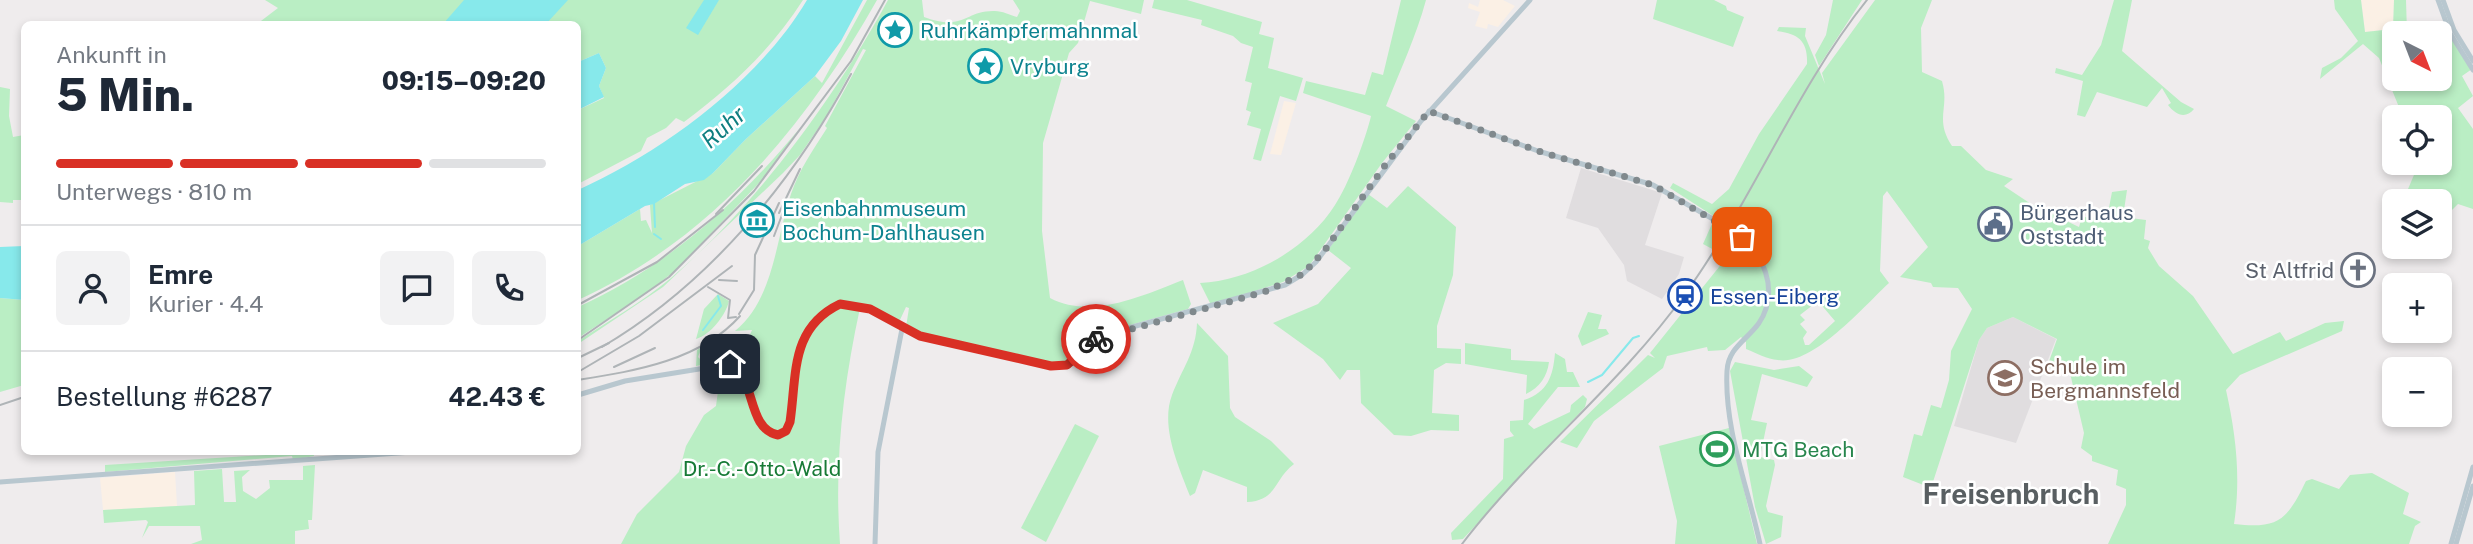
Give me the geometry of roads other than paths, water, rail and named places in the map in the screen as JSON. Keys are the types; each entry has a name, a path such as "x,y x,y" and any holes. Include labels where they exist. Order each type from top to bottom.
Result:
{"street":[{"path":"581,394 625,381 730,364 739,372 763,427 773,435 781,434 790,422 802,342 808,328 840,304 861,306 902,329 984,352 1062,367 1103,335 1285,285 1316,262 1386,164 1429,111 1530,0"},
{"path":"2438,0 2450,33 2473,70"},
{"path":"2443,0 2454,30 2473,61"},
{"path":"1429,111 1538,151 1653,185 1734,231 1746,240 1762,259 1768,284 1766,310 1757,326 1730,355 1727,371 1731,424 1760,544"},
{"path":"874,544 878,452 902,329"},
{"path":"0,482 371,455"},
{"path":"2451,544 2473,467"},
{"path":"2456,544 2473,486"}],"water":[{"path":"464,0 568,0 549,21 446,21"},
{"path":"704,0 719,0 698,35 686,28"},
{"name":"Ruhr","path":"807,0 863,0 841,41 815,76 713,173 704,180 685,184 581,244 581,188 643,156 675,135 736,86 787,30"},
{"path":"599,53 606,68 599,86 604,97 581,108 581,61"},
{"path":"21,246 21,300 0,298 0,247"}],"waterway":[{"path":"654,203 655,227"},
{"path":"654,234 661,239"},
{"path":"703,330 721,306 718,296"},
{"path":"1588,382 1602,375 1633,338 1639,336"}],"railway":[{"path":"581,338 669,277 754,191 851,61 885,0"},
{"path":"1462,544 1516,480 1632,359 1685,294 1732,221 1818,71 1867,0"},
{"path":"602,347 641,322 678,293 745,227 803,153 851,74"},
{"path":"716,214 762,166"},
{"path":"779,213 800,169"},
{"path":"739,314 754,290 755,255 779,203"},
{"path":"774,236 785,207"},
{"path":"581,303 657,262 723,210"},
{"path":"581,370 639,336 732,266"},
{"path":"719,280 737,281"},
{"path":"708,287 730,300 728,318 736,317"},
{"path":"581,380 643,368 686,354 706,344 740,316"},
{"path":"581,357 609,343"},
{"path":"614,367 655,348"},
{"path":"0,405 21,398"}],"place":[{"name":"Ruhrkämpfermahnmal","path":"895,30"},
{"name":"Vryburg","path":"985,66"},
{"name":"Eisenbahnmuseum Bochum-Dahlhausen","path":"757,220"},
{"name":"Bürgerhaus Oststadt","path":"1995,224"},
{"name":"St Altfrid","path":"2358,270"},
{"name":"Essen-Eiberg","path":"1685,296"},
{"name":"Schule im Bergmannsfeld","path":"2005,378"},
{"name":"MTG Beach","path":"1717,449"}],"district":[{"name":"Freisenbruch","path":"2011,493"}],"park label":[{"name":"Dr.-C.-Otto-Wald","path":"762,468"}]}
